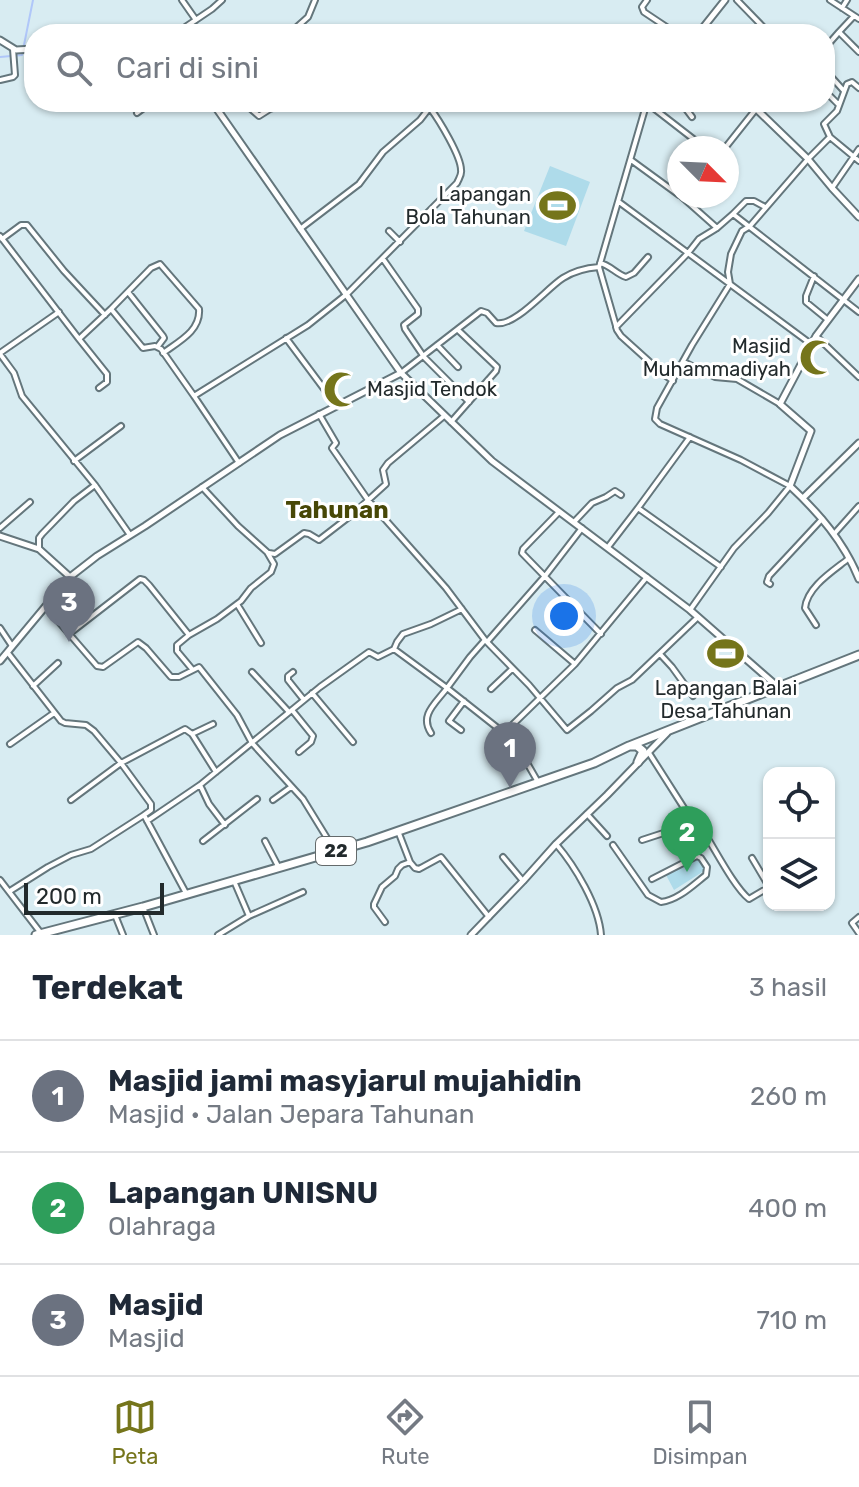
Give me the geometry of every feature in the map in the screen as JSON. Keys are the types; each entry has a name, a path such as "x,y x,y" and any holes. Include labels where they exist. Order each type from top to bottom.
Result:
{"highway":[{"name":"22","path":"38,934 187,895 398,831 594,763 629,746 859,655"},
{"path":"629,746 637,746 643,751 638,762"}],"street":[{"path":"182,0 196,20"},
{"path":"190,24 222,0"},
{"path":"300,24 308,17 315,0"},
{"path":"647,0 642,7 644,12 662,24"},
{"path":"706,24 725,0"},
{"path":"737,0 760,24"},
{"path":"830,0 856,18 835,37"},
{"path":"842,8 847,0"},
{"path":"839,32 859,52"},
{"path":"0,40 23,50 15,65 14,76 0,80"},
{"path":"835,81 844,91"},
{"path":"858,84 849,82 837,111 824,124 830,137 859,161"},
{"path":"835,101 839,105"},
{"path":"219,112 401,373 492,461 690,610 779,687"},
{"path":"300,229 359,184 383,152 426,112"},
{"path":"194,396 308,325 347,294 457,183 461,167 432,112"},
{"path":"644,112 600,265 617,330 673,381"},
{"path":"659,112 689,136"},
{"path":"688,112 692,117"},
{"path":"734,136 753,112"},
{"path":"760,112 808,159 859,217"},
{"path":"830,137 750,226 742,231 731,254 730,284 657,408 655,419 790,486 834,534 859,579"},
{"path":"832,188 859,149"},
{"path":"631,160 667,185"},
{"path":"616,327 699,239 717,228 746,201 754,201 765,207"},
{"path":"619,202 811,344"},
{"path":"695,208 717,228"},
{"path":"733,214 859,312"},
{"path":"99,388 107,382 107,374 1,237 21,225 27,225 105,315"},
{"path":"389,231 400,242"},
{"path":"0,661 70,577 280,435 401,373 482,310 498,324 504,324 573,272 605,264 626,277 639,269 648,257"},
{"path":"383,259 418,309 418,314 404,325 424,357 469,402"},
{"path":"79,339 151,268 160,264 199,309 197,324 163,353"},
{"path":"814,276 806,302 828,320"},
{"path":"780,404 816,336 859,279"},
{"path":"111,309 142,348 158,346 163,336 128,292"},
{"path":"59,312 0,354 14,373 22,396 95,485 130,535"},
{"path":"451,423 497,367 458,330"},
{"path":"816,336 859,377"},
{"path":"286,338 336,405"},
{"path":"437,345 458,367"},
{"path":"158,346 239,463"},
{"path":"684,362 715,377 737,379 780,404 811,431 790,486 734,548 690,610"},
{"path":"319,414 336,443 332,448 368,500 486,641 567,730 617,688 629,683 698,617"},
{"path":"267,552 275,554 304,533 319,540 386,484 384,467 444,416"},
{"path":"74,461 121,426"},
{"path":"608,547 690,437"},
{"path":"803,498 859,443"},
{"path":"854,449 859,455"},
{"path":"39,549 42,534 74,501 95,485"},
{"path":"192,669 176,648 189,635 237,604 273,569 274,564 267,552 202,487"},
{"path":"574,522 592,503 615,491 621,495"},
{"path":"0,528 30,502"},
{"path":"834,534 859,506"},
{"path":"638,508 721,567"},
{"path":"559,512 522,551 601,634"},
{"path":"770,584 767,582 769,576 822,519"},
{"path":"431,733 426,725 427,717 447,688 470,657 545,576 582,528"},
{"path":"0,536 39,549 70,577"},
{"path":"816,625 805,608 807,599 815,588 850,558"},
{"path":"504,733 575,664 647,577"},
{"path":"69,634 140,579 149,585 189,635"},
{"path":"237,604 261,643"},
{"path":"46,607 99,667 138,642 171,677 179,677 199,666 237,715 252,743 303,799 335,851"},
{"path":"147,821 200,785 312,693 369,652 378,657 394,649 403,634 462,609"},
{"path":"0,628 12,646"},
{"path":"535,630 575,664"},
{"path":"394,649 504,733 523,756 538,782"},
{"path":"8,653 63,722 90,727 152,806 144,815 91,849 71,855 10,891"},
{"path":"660,654 693,696"},
{"path":"33,686 58,663"},
{"path":"491,689 512,669"},
{"path":"252,672 313,736 311,742 299,752"},
{"path":"293,672 288,680 304,700"},
{"path":"312,693 353,742"},
{"path":"461,730 449,721 464,701"},
{"path":"10,744 54,713"},
{"path":"192,734 213,724"},
{"path":"71,800 121,763 182,729 189,730 216,772"},
{"path":"471,935 668,732"},
{"path":"649,753 749,899 768,885 752,858"},
{"path":"200,785 225,825"},
{"path":"273,800 291,787"},
{"path":"203,841 257,799"},
{"path":"587,814 607,836"},
{"path":"144,815 187,895"},
{"path":"642,840 693,821"},
{"path":"398,831 415,868 419,869 441,857 489,917"},
{"path":"265,841 279,868"},
{"path":"556,844 581,882 600,922 601,935"},
{"path":"613,845 648,895 661,902 674,898 700,880 706,875 707,867 697,856 652,879"},
{"path":"503,857 523,881"},
{"path":"385,922 374,904 382,887 395,876 398,869 410,862"},
{"path":"0,880 38,934"},
{"path":"234,881 249,916"},
{"path":"218,935 226,933 249,916 303,892"},
{"path":"143,907 154,935"},
{"path":"115,915 123,935"},
{"path":"859,917 852,923 859,933"}],"shaded area":[{"name":"Lapangan Bola Tahunan","path":"550,166 590,182 566,246 524,231"},
{"path":"699,857 707,869 674,890 666,875"}],"waterway":[{"path":"28,24 33,0"},
{"path":"0,57 22,55 24,45"}],"place":[{"name":"Lapangan Bola Tahunan","path":"557,206"},
{"name":"Masjid Muhammadiyah","path":"817,357"},
{"name":"Masjid Tendok","path":"341,389"},
{"name":"Masjid","path":"69,642"},
{"name":"Lapangan Balai Desa Tahunan","path":"726,653"},
{"name":"Masjid jami masyjarul mujahidin","path":"510,788"},
{"name":"Lapangan UNISNU","path":"687,872"}],"district":[{"name":"Tahunan","path":"337,510"}]}
